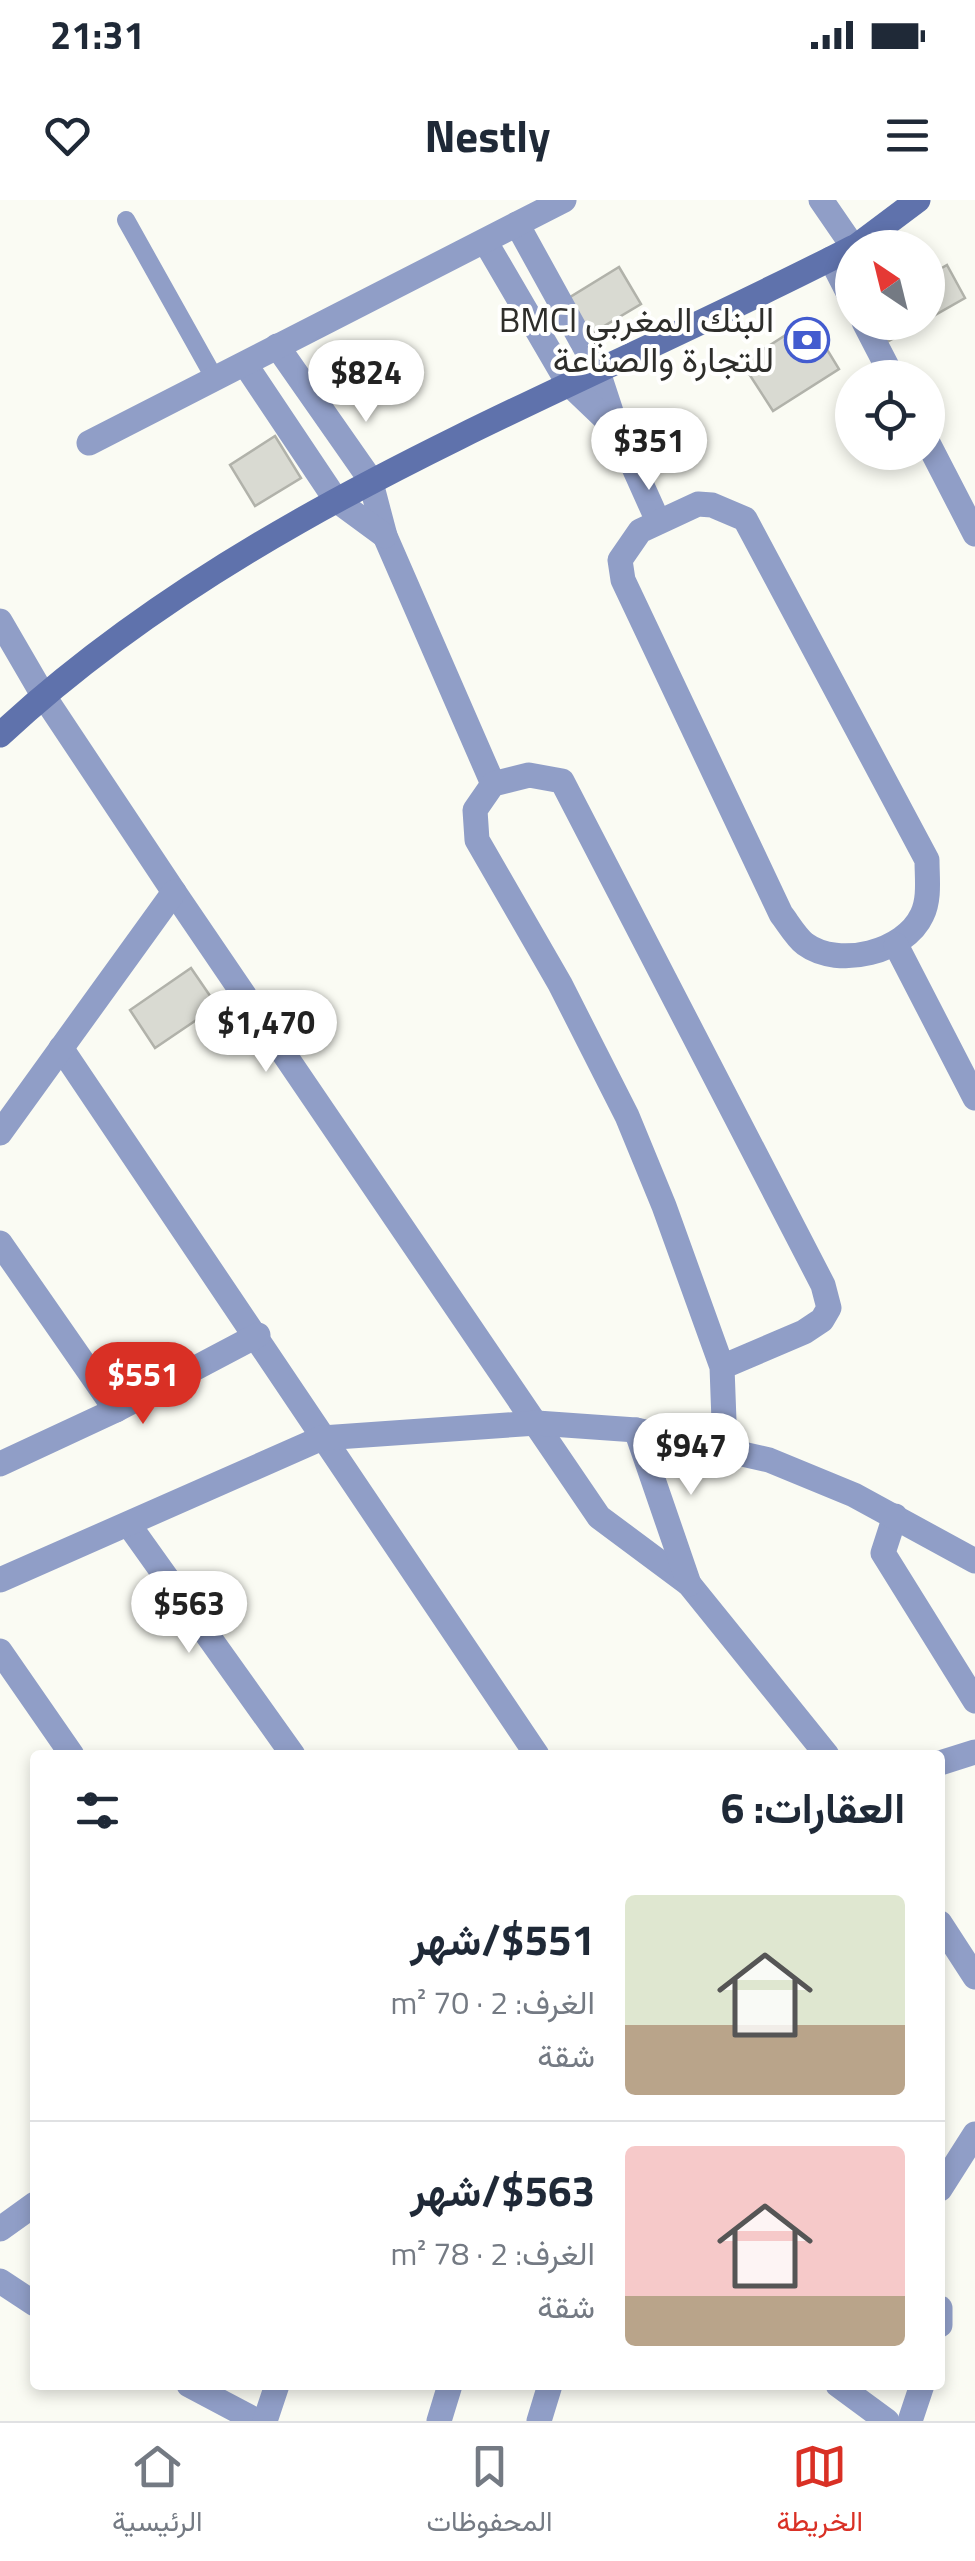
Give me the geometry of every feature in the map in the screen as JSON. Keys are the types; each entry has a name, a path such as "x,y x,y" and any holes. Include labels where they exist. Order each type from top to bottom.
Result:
{"street":[{"path":"89,443 564,200"},
{"path":"821,200 835,230"},
{"path":"876,230 918,200"},
{"path":"517,224 597,369 617,430 657,519"},
{"path":"485,241 568,383 617,430"},
{"path":"0,735 43,695 227,564 370,479 835,257"},
{"path":"276,346 370,479 385,536 492,784"},
{"path":"245,364 336,500 385,536"},
{"path":"942,470 975,534"},
{"path":"698,504 712,505 744,518 926,860 924,912 912,933 896,945 829,955 804,944 780,914 623,580 620,560 628,544 657,519 698,504"},
{"path":"0,621 43,695 174,892 537,1422 598,1518 689,1584 822,1750"},
{"path":"722,1366 816,1324 829,1308 824,1285 562,780 529,775 492,784 475,810 478,840 560,984 627,1116 722,1366 725,1448"},
{"path":"0,1133 174,892"},
{"path":"896,945 975,1098"},
{"path":"62,1048 258,1334 322,1438 534,1750"},
{"path":"0,1243 116,1410"},
{"path":"0,1464 116,1410 258,1334"},
{"path":"0,1580 322,1438 537,1422 636,1430 725,1448 812,1476 895,1516 975,1562"},
{"path":"636,1430 689,1584"},
{"path":"895,1516 883,1554 975,1700"},
{"path":"130,1525 289,1750"},
{"path":"0,1651 69,1750"},
{"path":"945,1761 975,1752"},
{"path":"945,1931 975,1977"},
{"path":"945,2173 975,2134"},
{"path":"0,2229 30,2208"},
{"path":"0,2281 30,2301"},
{"path":"197,2390 256,2421"},
{"path":"266,2421 275,2390"},
{"path":"439,2421 448,2390"},
{"path":"539,2421 548,2390"},
{"path":"845,2390 888,2421"},
{"path":"910,2421 920,2390"}],"lane":[{"path":"126,220 215,379"}],"building":[{"path":"945,266 965,298 945,309"},
{"path":"619,267 641,304 589,335 567,299"},
{"path":"809,320 835,362 835,372 773,411 742,363"},
{"path":"275,436 301,478 255,506 230,465"},
{"path":"191,968 217,1006 155,1048 130,1010"}],"place":[{"name":"BMCI البنك المغربي للتجارة والصناعة","path":"807,340"}]}
